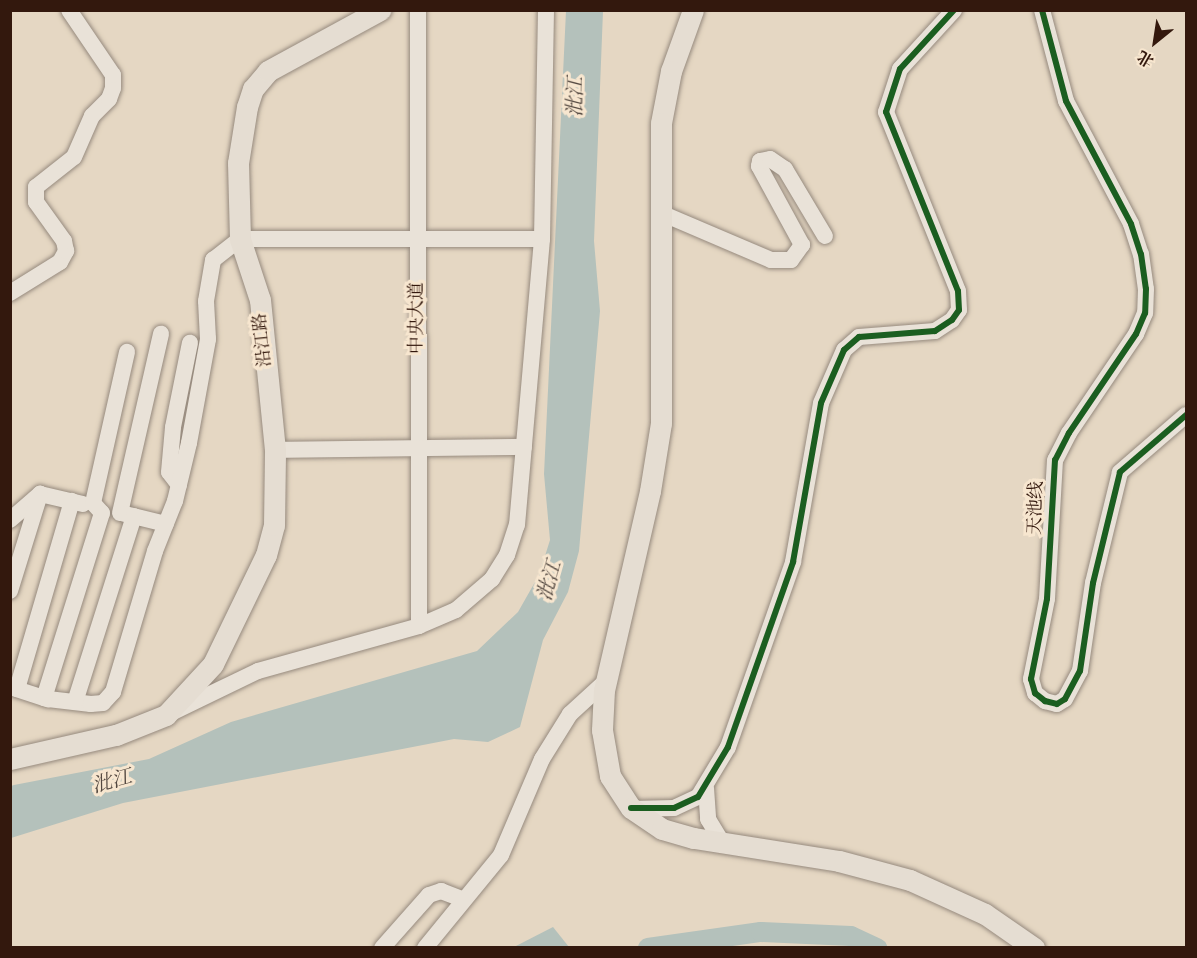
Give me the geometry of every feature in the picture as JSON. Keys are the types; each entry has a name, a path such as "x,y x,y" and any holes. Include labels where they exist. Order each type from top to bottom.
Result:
{"main road":[{"name":"沿江路","path":"166,715 213,664 266,555 274,525 275,450 260,300 240,239 238,163 253,89 268,71 380,10"},
{"path":"693,10 665,96 659,150 663,358 660,432 606,681 602,730 606,763 615,788 631,808 662,829 722,842 839,861 910,880 985,914 1034,948"},
{"path":"10,759 116,735 166,715"}],"street":[{"path":"10,293 45,274 60,262 66,251 64,241 36,202 36,187 74,157 92,116 109,99 113,75 69,10"},
{"name":"中央大道","path":"418,10 419,626"},
{"path":"166,715 258,670 419,626 470,601 499,569 518,525 542,240 546,10"},
{"path":"631,808 681,807 706,788 728,747 793,562 820,403 837,361 859,337 935,332 959,310 958,291 886,112 900,69 954,10"},
{"name":"天池线","path":"1042,10 1066,101 1131,224 1141,254 1146,289 1145,313 1136,334 1055,460 1047,599 1031,679 1035,693 1045,701 1058,704 1065,699 1080,671 1093,583 1120,472 1186,415"},
{"path":"660,213 771,260 791,260 802,245 759,166 760,161 770,159 785,169 825,236"},
{"path":"72,501 14,688 44,698 103,703 113,692 179,485 208,339 206,301 213,260 240,239 542,240"},
{"path":"75,702 127,514 161,334"},
{"path":"179,485 169,472 173,427 190,343"},
{"path":"44,698 102,513 93,503 127,352"},
{"path":"275,450 524,447"},
{"path":"40,494 166,524"},
{"path":"10,520 40,494"},
{"path":"10,591 40,494"},
{"path":"213,664 221,689"},
{"path":"425,948 462,899 501,855 542,759 570,714 606,681"},
{"path":"706,788 708,819 722,842"},
{"path":"382,948 429,895 441,891 462,899"}],"water":[{"path":"566,11 603,11 594,241 600,311 579,551 568,592 543,640 520,727 488,742 454,739 123,803 11,838 11,786 149,759 231,722 477,651 518,612 539,575 550,540 544,474"},
{"path":"553,927 569,947 514,947"}],"waterway":[{"name":"沘江","path":"648,948 761,932 851,936 877,948"}],"cycle path":[{"path":"631,808 674,808 698,797 728,747 793,562 821,403 844,350 859,337 935,331 952,320 959,310 958,291 886,112 900,69 954,10"},
{"path":"1042,10 1066,101 1131,224 1141,254 1146,289 1145,313 1136,334 1069,433 1055,460 1047,599 1031,679 1035,693 1045,701 1057,704 1065,699 1080,671 1093,583 1120,472 1186,415"}]}
